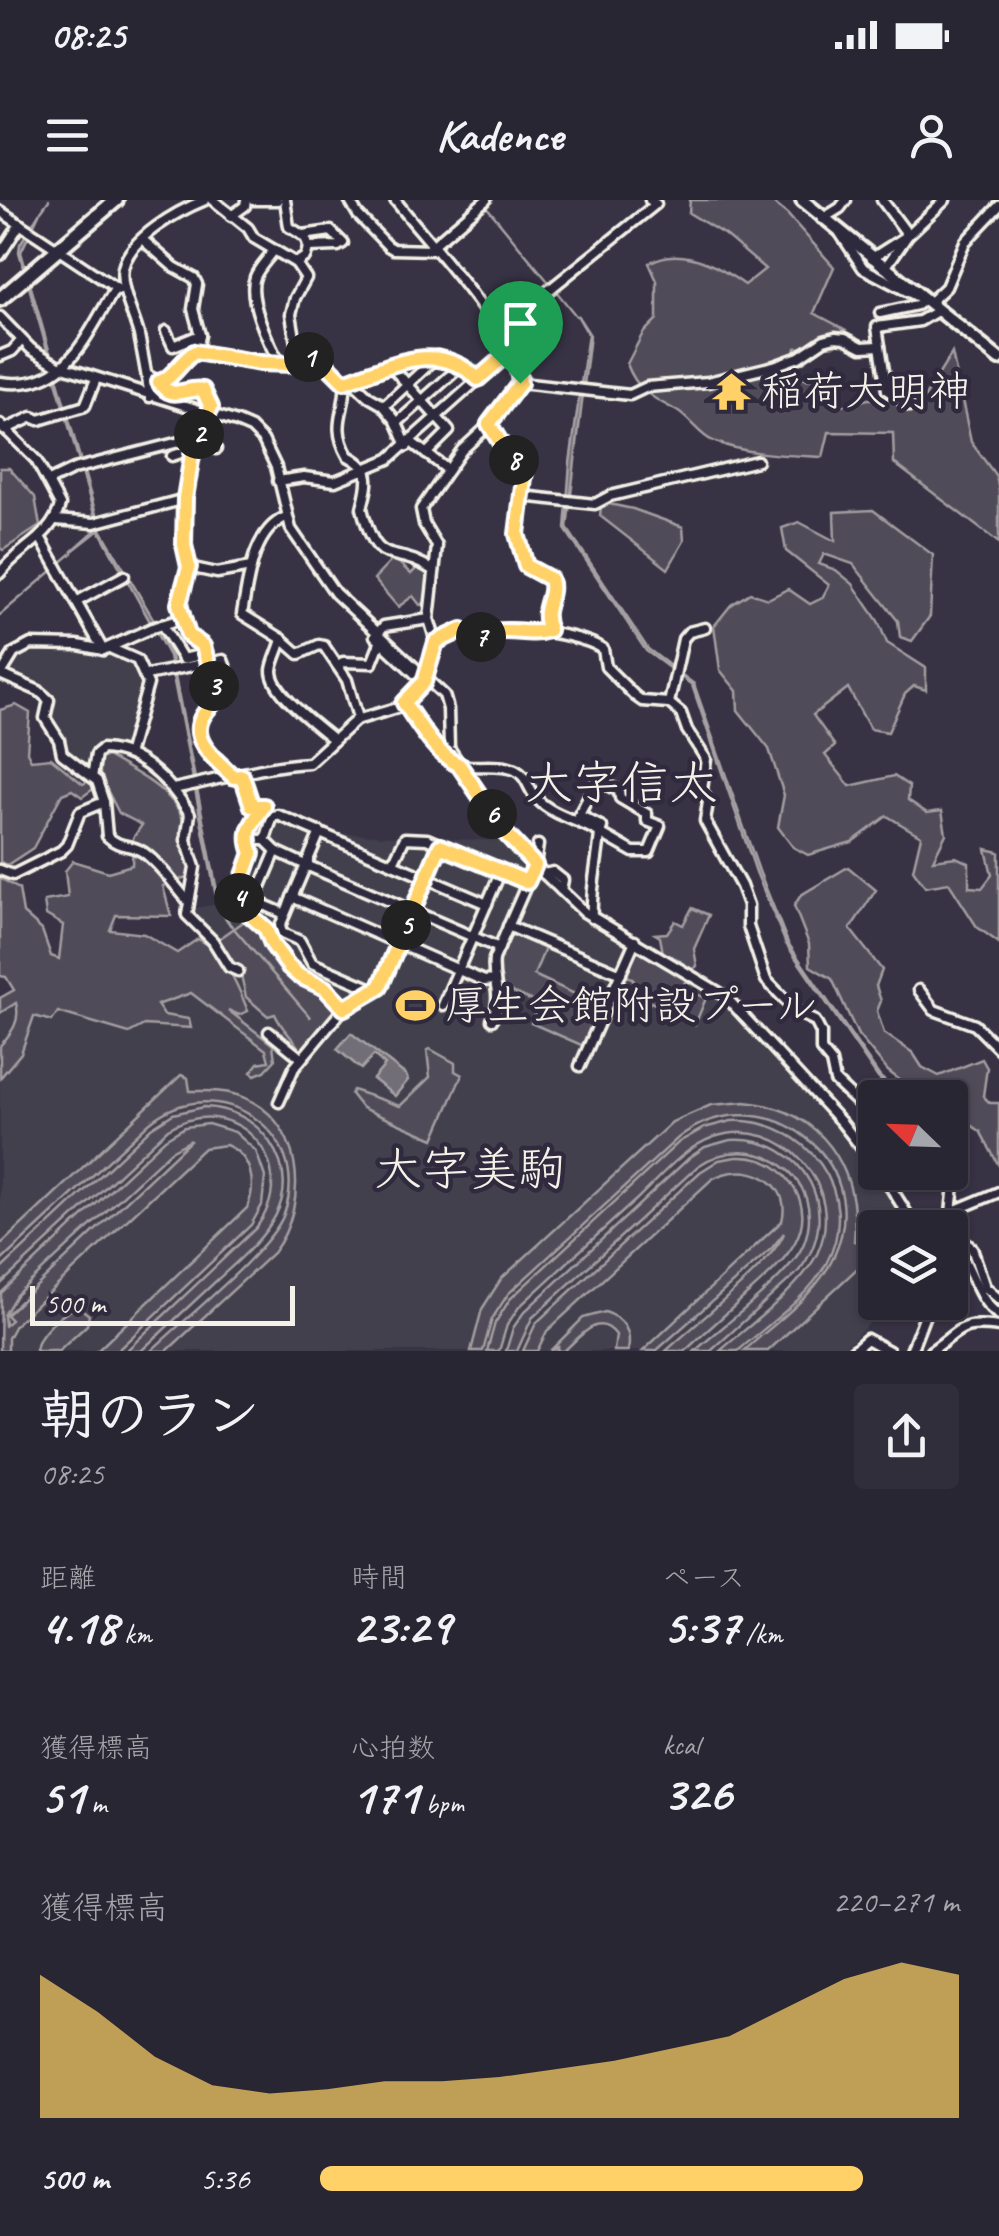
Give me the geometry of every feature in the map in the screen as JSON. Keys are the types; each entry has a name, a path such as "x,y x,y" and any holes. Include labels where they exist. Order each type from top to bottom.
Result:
{"highway":[{"path":"0,299 116,200"}],"main road":[{"path":"802,200 999,359"}],"street":[{"path":"150,397 123,282 124,267 129,254 172,213 205,200"},
{"path":"212,200 248,228 254,238 296,263 306,278 291,314 299,362"},
{"path":"231,216 250,200 281,200 289,227 303,235 309,247 306,258 296,263"},
{"path":"349,200 388,246 433,248 486,200"},
{"path":"174,789 282,763 309,763 358,718 392,711 424,682 436,642 429,618 437,546 424,524 421,509 462,450 489,424 520,383 518,370 497,332 395,200"},
{"path":"497,332 656,204 650,200"},
{"path":"822,218 846,200"},
{"path":"882,200 908,235"},
{"path":"872,258 908,235 945,200"},
{"path":"910,406 887,390 878,327 920,321 928,303 946,286 965,242 999,206"},
{"path":"0,211 128,294"},
{"path":"0,255 26,228"},
{"path":"303,235 331,230 343,243 309,247"},
{"path":"840,233 863,268 928,303"},
{"path":"885,268 908,235"},
{"path":"143,240 194,278 193,309 200,335 197,352"},
{"path":"274,250 253,282 253,297 264,335 279,362"},
{"path":"0,382 26,384 57,370 116,289"},
{"path":"880,314 928,303"},
{"path":"0,318 57,370 245,425 259,435 276,467 286,517 334,594 444,694 448,709 447,741 506,834 592,918 725,996 858,1143"},
{"path":"166,331 172,346 200,335"},
{"path":"520,383 630,395 646,387 708,382 774,366 834,337 862,347 880,346"},
{"path":"0,356 21,341"},
{"path":"159,382 168,379 185,358 197,352 260,363 299,362 318,356 384,406 408,444 448,470"},
{"path":"278,482 304,477 330,482 390,459 509,352"},
{"path":"348,381 438,356 462,365 478,379"},
{"path":"384,406 438,356"},
{"path":"397,423 462,365"},
{"path":"391,366 450,431 426,454"},
{"path":"147,375 174,394 203,390 208,397 209,414 195,445 185,498 184,545 189,567 179,604 188,635 201,642 218,699 200,718 198,732 210,754 238,776 252,806 264,806 252,820 252,853 238,892 242,908 266,929 288,966 325,988 344,1008"},
{"path":"0,572 14,556 40,538 56,520 60,505 36,460 3,432 32,417 39,420 87,404 96,379"},
{"path":"348,381 340,407 340,436 348,456 366,469 370,485 362,508 376,547 434,571"},
{"path":"489,424 510,458 525,470 517,534 526,566 550,579 553,586 544,608 549,630"},
{"path":"49,481 81,467 187,440 216,449"},
{"path":"172,456 195,445"},
{"path":"522,496 595,504 610,496 757,461"},
{"path":"56,520 98,522 185,498"},
{"path":"286,517 272,523 251,567 242,614 299,654 322,644 347,680 358,718"},
{"path":"40,538 107,650"},
{"path":"0,554 14,556"},
{"path":"189,567 217,573 251,567"},
{"path":"76,602 124,576"},
{"path":"424,682 375,636 388,624 429,618"},
{"path":"107,650 181,619"},
{"path":"158,626 183,659 222,660 229,676 212,682"},
{"path":"668,703 683,640 689,632 705,628"},
{"path":"436,642 462,630 478,638 504,630 549,630 599,645 606,667 642,701 668,703 681,713 706,759 702,790 708,802 704,821 741,886 748,905 748,926 766,980 798,1013 814,1020 821,1033 820,1050 831,1062 836,1080 858,1103"},
{"path":"282,640 272,671 278,686 291,703 334,740"},
{"path":"337,666 343,662 372,663 380,642"},
{"path":"129,752 147,692 146,675 131,656 78,645 32,644 14,653 0,674 39,691 49,700 46,718 62,754 97,781 104,802 106,836 118,846 134,848 148,856 188,900"},
{"path":"146,675 206,659"},
{"path":"404,703 451,761 459,765 510,768 522,774 542,804 602,827 591,896 592,918"},
{"path":"92,777 96,754 102,749 129,752 174,789 190,814 186,840 194,867 188,915 213,941 230,968 238,971"},
{"path":"575,816 597,780 619,791 620,798 647,814 647,821 660,826 649,852 633,852 600,833"},
{"path":"0,870 13,876 61,850 67,845 80,812 104,802"},
{"path":"265,840 273,816 278,815 487,904"},
{"path":"320,832 280,926 282,933 300,941 312,964 376,991"},
{"path":"249,835 265,840 276,851 306,865 499,948"},
{"path":"393,863 405,838 427,839 527,882"},
{"path":"279,1102 288,1076 344,1008 352,1000 376,991 440,846"},
{"path":"492,1020 500,996 493,966 535,865 538,846"},
{"path":"276,851 256,898 257,902 285,914"},
{"path":"444,1004 501,871"},
{"path":"292,898 484,981 495,980"},
{"path":"508,926 622,974"},
{"path":"580,1066 636,941"},
{"path":"919,990 934,1010 975,1025 999,1049"},
{"path":"269,1032 301,1058"},
{"path":"956,1210 999,1192"},
{"path":"968,1245 986,1287 999,1299"},
{"path":"968,1265 984,1302 999,1315"},
{"path":"911,1351 923,1320"},
{"path":"931,1351 969,1324 980,1322 999,1327"},
{"path":"854,1351 868,1339 889,1351"},
{"path":"868,1351 876,1344"}],"shaded area":[{"path":"690,200 770,200 834,267 814,313 846,330 836,345 796,348 791,377 827,382 837,407 868,399 924,398 952,353 971,442 996,476 999,543 894,463 893,433 829,432 823,457 753,452 708,439 682,414 641,387 627,364 643,333 657,319 657,281 649,263 673,256 686,257 711,265 745,285 765,269 725,235 689,213"},
{"path":"40,212 21,252 100,528 171,656 220,906 231,926 218,907 169,656 99,530 71,552 98,528 19,252"},
{"path":"577,315 590,335 567,528 648,649 694,684 788,943 884,1080 878,1078 786,944 756,872 692,685 646,651 565,529 588,334"},
{"path":"0,468 9,468 35,497 40,526 3,550 0,548"},
{"path":"609,504 683,527 684,541 668,569 600,516 601,506"},
{"path":"873,510 933,555 930,616 912,641 900,637 898,621 853,564 824,554 819,564 836,570 853,584 878,621 887,643 926,668 926,690 914,686 905,694 888,732 870,729 848,688 813,715 835,746 825,755 850,786 894,776 909,786 908,800 927,813 942,811 946,834 933,860 956,857 969,863 969,887 982,888 992,875 986,849 999,852 999,943 977,927 949,883 925,887 913,870 921,836 887,816 852,842 808,855 793,847 778,827 784,795 769,749 738,710 737,691 720,670 714,626 731,605 750,593 768,599 788,589 810,604 822,598 829,585 786,551 782,528 799,522 835,541 834,512"},
{"path":"394,558 411,574 419,566 429,574 426,602 420,605 413,596 398,607 374,579"},
{"path":"38,646 110,652 136,666 144,682 143,699 125,749 97,749 90,772 67,756 48,717 48,695 6,673 23,649"},
{"path":"16,705 30,713 27,752 31,760 51,758 83,784 100,775 100,759 107,756 160,789 181,814 187,831 189,876 163,886 171,916 116,915 110,930 144,934 177,953 198,939 215,952 229,970 248,1011 239,1015 228,1010 273,1045 275,1060 265,1071 255,1075 251,1072 258,1063 269,1061 266,1050 191,993 157,1005 164,1015 189,1019 191,1028 144,1025 129,1033 58,1012 52,1021 34,1016 21,1053 0,1078 0,1046 12,1031 17,1015 16,1003 0,1013 0,998 14,990 6,977 0,976 0,878 19,889 23,913 42,930 51,956 59,959 63,925 46,915 44,901 68,897 65,871 73,861 108,872 132,865 133,838 142,825 119,813 103,782 82,797 72,790 62,794 33,848 7,865 0,862 0,710"},
{"path":"276,809 331,833 502,841 574,914 636,941 689,973 716,996 851,1141 858,1151 858,1190 885,1190 899,1210 858,1210 858,1320 873,1320 841,1351 0,1351 0,1005 226,964 222,953 191,921 189,909 241,900 238,883 267,863 267,851 249,846 241,837 247,820"},
{"path":"848,867 876,890 850,929 882,970 876,986 881,1001 877,1011 884,1033 913,1053 922,1067 939,1076 982,1059 987,1068 983,1096 990,1103 999,1103 999,1166 980,1131 968,1123 968,1080 900,1080 858,1035 832,979 810,966 809,944 794,906 801,895"},
{"path":"692,908 709,915 694,949 697,966 692,970 663,953 660,937 655,934 667,933 675,921 683,925"},
{"path":"246,920 260,931 282,962 340,1007 302,1054 275,1014 268,1016 246,997 241,975 229,967 216,941"},
{"path":"516,933 546,946 534,975 603,1007 586,1047 531,1023 539,1004 503,988 497,965 507,938"},
{"path":"635,941 689,973 679,995 686,990 706,998 695,1025 690,1019 651,1002 648,1005 632,978 622,974"},
{"path":"351,1033 406,1075 408,1080 395,1096 373,1079 385,1065 374,1055 361,1069 337,1049"},
{"path":"430,1049 455,1063 455,1071 462,1075 434,1139 362,1108 351,1094 353,1090 400,1106 430,1077"},
{"path":"181,1075 188,1078 190,1091 237,1095 259,1106 276,1122 288,1141 296,1187 293,1211 273,1253 167,1351 151,1351 244,1265 284,1214 290,1184 285,1157 272,1134 253,1117 229,1106 203,1102 175,1108 149,1123 0,1262 0,1245"},
{"path":"745,1102 772,1107 795,1116 831,1147 850,1189 858,1268 768,1351 744,1351 794,1308 826,1270 834,1256 843,1220 840,1187 826,1158 804,1136 775,1121 744,1115 710,1120 678,1138 508,1294 492,1319 483,1351 471,1351 482,1309 501,1279 672,1122 711,1105"},
{"path":"204,1107 241,1116 263,1133 280,1163 284,1184 281,1203 273,1221 246,1253 141,1351 126,1351 255,1229 268,1205 272,1181 268,1159 256,1140 239,1126 218,1118 194,1119 168,1129 0,1285 0,1270 151,1128 173,1114"},
{"path":"731,1121 758,1123 783,1132 804,1146 821,1165 832,1187 838,1212 836,1238 826,1264 798,1300 738,1351 720,1351 773,1306 809,1267 824,1229 824,1205 803,1162 785,1147 764,1136 740,1133 714,1137 672,1164 519,1307 507,1325 499,1351 487,1351 495,1323 510,1299 679,1142 704,1128"},
{"path":"208,1124 235,1132 256,1151 265,1177 262,1205 251,1225 117,1351 97,1351 247,1208 252,1180 242,1156 226,1145 204,1148 15,1325 8,1338 8,1351 0,1351 1,1293 165,1139 185,1127","holes":["191,1140 6,1315 11,1320 5,1325 4,1315 16,1295 171,1151"]},
{"path":"730,1140 756,1142 779,1150 797,1164 810,1182 817,1203 818,1226 812,1249 798,1272 711,1351 695,1351 786,1270 804,1243 809,1219 806,1198 796,1179 781,1165 742,1152 720,1155 698,1166 532,1318 517,1351 506,1351 513,1328 524,1312 689,1158 705,1147"},
{"path":"759,1159 779,1170 800,1200 802,1216 800,1232 782,1261 729,1311 685,1351 666,1351 765,1260 784,1233 656,1351 643,1351 782,1221 780,1194 773,1184 751,1173 712,1179 547,1331 537,1351 523,1351 536,1323 700,1172 719,1160"},
{"path":"79,1307 89,1315 87,1325 59,1351 36,1351 52,1324"},
{"path":"605,1312 625,1327 628,1351 614,1351 616,1335 603,1325 583,1333 564,1351 557,1351 558,1347 550,1351 583,1318"}],"waterway":[{"path":"41,211 49,200"},
{"path":"486,206 551,285"},
{"path":"556,291 576,316"},
{"path":"59,564 72,553"},
{"path":"0,615 53,570"},
{"path":"230,924 310,1017"}],"place":[{"name":"稲荷大明神","path":"731,391"},
{"name":"厚生会館附設プール","path":"415,1005"}],"district":[{"name":"大字信太","path":"621,783"},
{"name":"大字美駒","path":"470,1169"}],"route":[{"path":"195,352 260,363 293,364 318,356 344,382 434,356 466,367 478,379 509,352 520,383 489,424 510,458 525,470 517,534 526,566 544,573 553,586 544,608 549,630 504,630 478,638 457,631 436,642 424,682 404,703 430,739 459,765 514,845 535,865 527,882 440,846 380,987 344,1008 325,988 288,966 266,929 249,916 239,900 238,892 252,853 249,826 264,806 252,806 242,776 234,777 200,740 200,718 218,699 203,646 188,635 179,604 189,567 184,545 185,498 193,449 211,407 199,388 174,394 164,390 159,382 168,379 195,352"}]}
